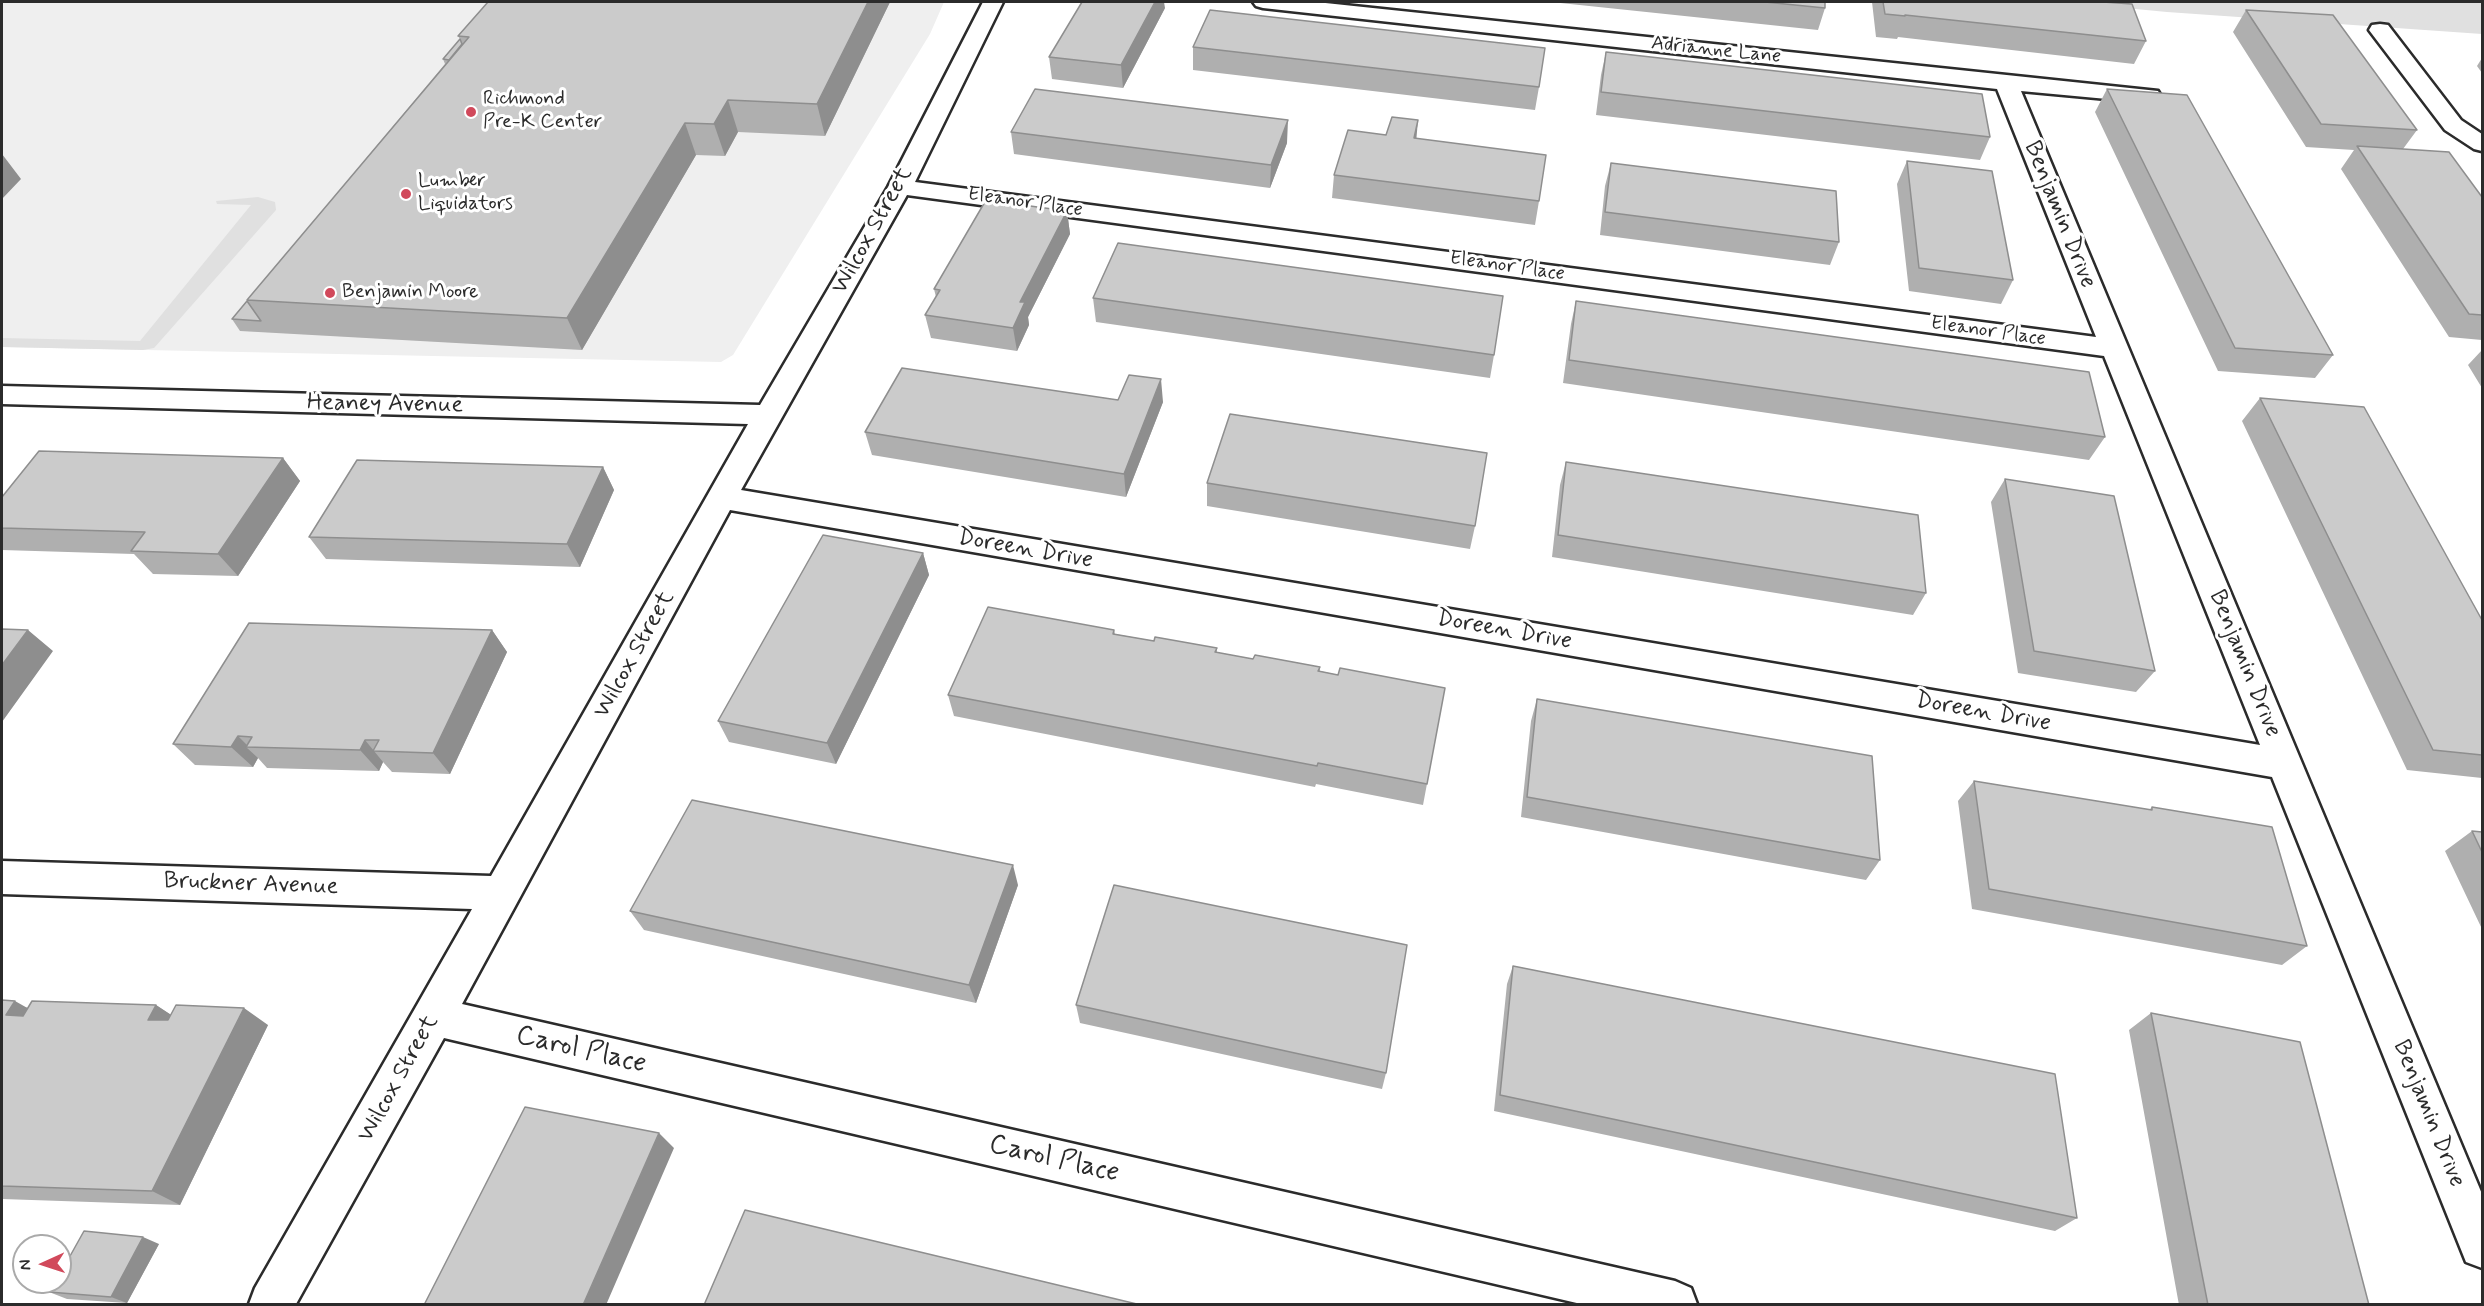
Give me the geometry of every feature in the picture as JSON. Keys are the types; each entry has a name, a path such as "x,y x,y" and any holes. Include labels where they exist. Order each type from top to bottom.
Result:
{"street":[{"name":"Wilcox Street","path":"271,1305 434,1017 768,415 900,186 993,2"},
{"name":"Adrianne Lane","path":"1263,2 2006,83 2169,98"},
{"path":"2380,30 2453,124 2482,144"},
{"name":"Benjamin Drive","path":"2006,83 2482,1246"},
{"name":"Eleanor Place","path":"900,186 2113,348"},
{"name":"Heaney Avenue","path":"2,395 768,415"},
{"name":"Doreen Drive","path":"723,498 2284,764"},
{"name":"Bruckner Avenue","path":"2,877 501,893"},
{"name":"Carol Place","path":"434,1017 1675,1305"}],"shaded area":[{"path":"2,2 944,2 930,34 733,355 721,362 2,347"},
{"path":"2062,2 2482,2 2482,34 2167,12"},
{"path":"258,197 275,202 276,210 154,348 143,350 2,347 2,338 140,341 251,205 217,204 216,201"}],"building":[{"path":"488,2 868,2 817,104 728,100 714,124 685,123 567,318 247,300 469,37 458,36"},
{"path":"1082,2 1155,2 1121,65 1049,57"},
{"path":"1765,2 1825,2 1825,8"},
{"path":"1883,2 2132,4 2146,41 1885,14"},
{"path":"1210,10 1545,48 1539,87 1193,47"},
{"path":"2246,10 2333,15 2417,130 2321,124"},
{"path":"460,39 462,44 449,60 443,59"},
{"path":"1606,52 1982,94 1990,137 1601,92"},
{"path":"1035,89 1288,120 1271,165 1011,132"},
{"path":"2107,89 2187,95 2333,355 2235,348"},
{"path":"1392,117 1418,120 1414,138 1546,155 1539,201 1334,175 1348,130 1386,135"},
{"path":"2357,146 2449,152 2482,197 2482,315 2469,314"},
{"path":"1907,161 1992,171 2013,280 1919,268"},
{"path":"1611,163 1836,191 1839,242 1605,212"},
{"path":"986,200 1067,211 1020,302 1025,302 1013,328 925,315 940,290 934,289"},
{"path":"1118,243 1503,296 1494,355 1093,298"},
{"path":"247,301 261,321 232,319"},
{"path":"1576,301 2089,372 2105,437 1569,360"},
{"path":"902,368 1118,400 1129,375 1161,379 1124,474 865,432"},
{"path":"2260,398 2364,407 2482,620 2482,755 2433,750"},
{"path":"1230,414 1487,453 1475,526 1207,483"},
{"path":"39,451 283,458 218,554 131,551 145,532 2,528 2,497"},
{"path":"357,460 603,467 567,544 309,537"},
{"path":"1566,462 1918,515 1926,593 1558,535"},
{"path":"2005,479 2114,496 2155,671 2034,651"},
{"path":"823,535 923,553 827,743 718,721"},
{"path":"988,607 1114,630 1113,634 1154,641 1155,637 1217,648 1215,652 1253,659 1255,655 1320,667 1318,671 1338,675 1340,668 1445,688 1427,784 1318,763 1317,766 948,695"},
{"path":"249,623 492,630 433,753 373,751 379,740 365,740 360,750 246,747 252,737 238,736 231,747 173,744"},
{"path":"2,629 28,630 2,665"},
{"path":"1537,699 1872,756 1880,860 1527,797"},
{"path":"1974,781 2272,827 2307,946 1989,889"},
{"path":"692,800 1013,865 969,985 630,911"},
{"path":"2472,831 2482,832 2482,852"},
{"path":"1114,885 1407,945 1386,1073 1076,1005"},
{"path":"1513,966 2055,1074 2077,1218 1500,1095"},
{"path":"2,1000 15,1001 6,1015 23,1016 32,1001 156,1005 148,1020 168,1020 176,1005 244,1008 152,1191 2,1186"},
{"path":"2151,1013 2300,1042 2369,1305 2208,1305"},
{"path":"525,1107 659,1133 583,1305 424,1305"},
{"path":"745,1210 1141,1305 704,1305"},
{"path":"84,1231 143,1237 111,1297 72,1294 72,1252"}],"place":[{"name":"Richmond Pre-K Center","path":"471,112"},
{"name":"Lumber Liquidators","path":"406,194"},
{"name":"Benjamin Moore","path":"330,293"}]}
